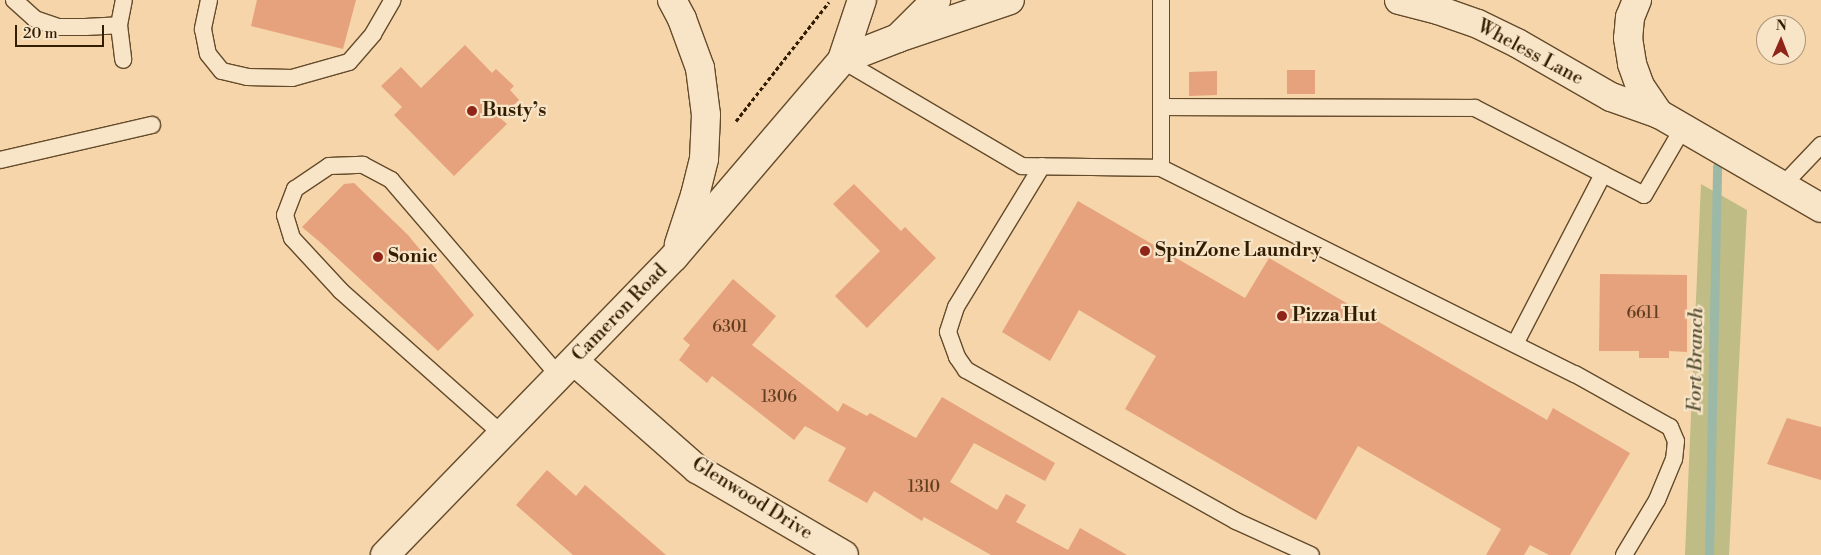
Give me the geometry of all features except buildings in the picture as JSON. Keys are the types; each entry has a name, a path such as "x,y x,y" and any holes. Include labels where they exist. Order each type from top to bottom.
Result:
{"main road":[{"path":"672,0 682,19 700,68 706,115 704,159 695,195 674,257"},
{"name":"Cameron Road","path":"385,555 674,257 842,60 862,0"},
{"name":"Cameron Road","path":"842,60 898,38 936,0"},
{"path":"898,38 1010,0"},
{"name":"Wheless Lane","path":"1399,0 1438,10 1478,24 1517,43 1611,97 1659,114 1821,208"},
{"name":"Wheless Lane","path":"1637,0 1630,17 1628,38 1632,64 1640,86 1659,114"},
{"name":"Glenwood Drive","path":"567,368 697,468 844,555"}],"lane":[{"path":"14,0 35,19 58,27 119,25"},
{"path":"123,60 119,25 124,0"},
{"path":"208,0 203,29 208,54 222,71 247,77 292,78 349,62 373,34 393,0"},
{"path":"1160,0 1161,168"},
{"path":"842,60 1022,166 1161,168 1575,374 1670,427 1676,441 1674,458 1657,500 1624,555"},
{"path":"1161,107 1475,108 1644,195 1683,128"},
{"path":"0,160 152,125"},
{"path":"1782,186 1821,145"},
{"path":"502,434 341,291 292,238 285,215 295,189 329,166 363,165 391,180 567,368"},
{"path":"1042,166 956,307 948,332 957,357 966,370 1236,521 1311,555"},
{"path":"1515,344 1603,174"}],"path":[{"path":"732,126 831,0"}],"shaded area":[{"path":"1701,184 1747,210 1729,555 1685,555"}],"waterway":[{"name":"Fort Branch","path":"1709,555 1717,166"}],"place":[{"name":"Busty’s","path":"472,111"},
{"name":"SpinZone Laundry","path":"1145,251"},
{"name":"Sonic","path":"378,257"},
{"name":"Pizza Hut","path":"1282,316"}]}
